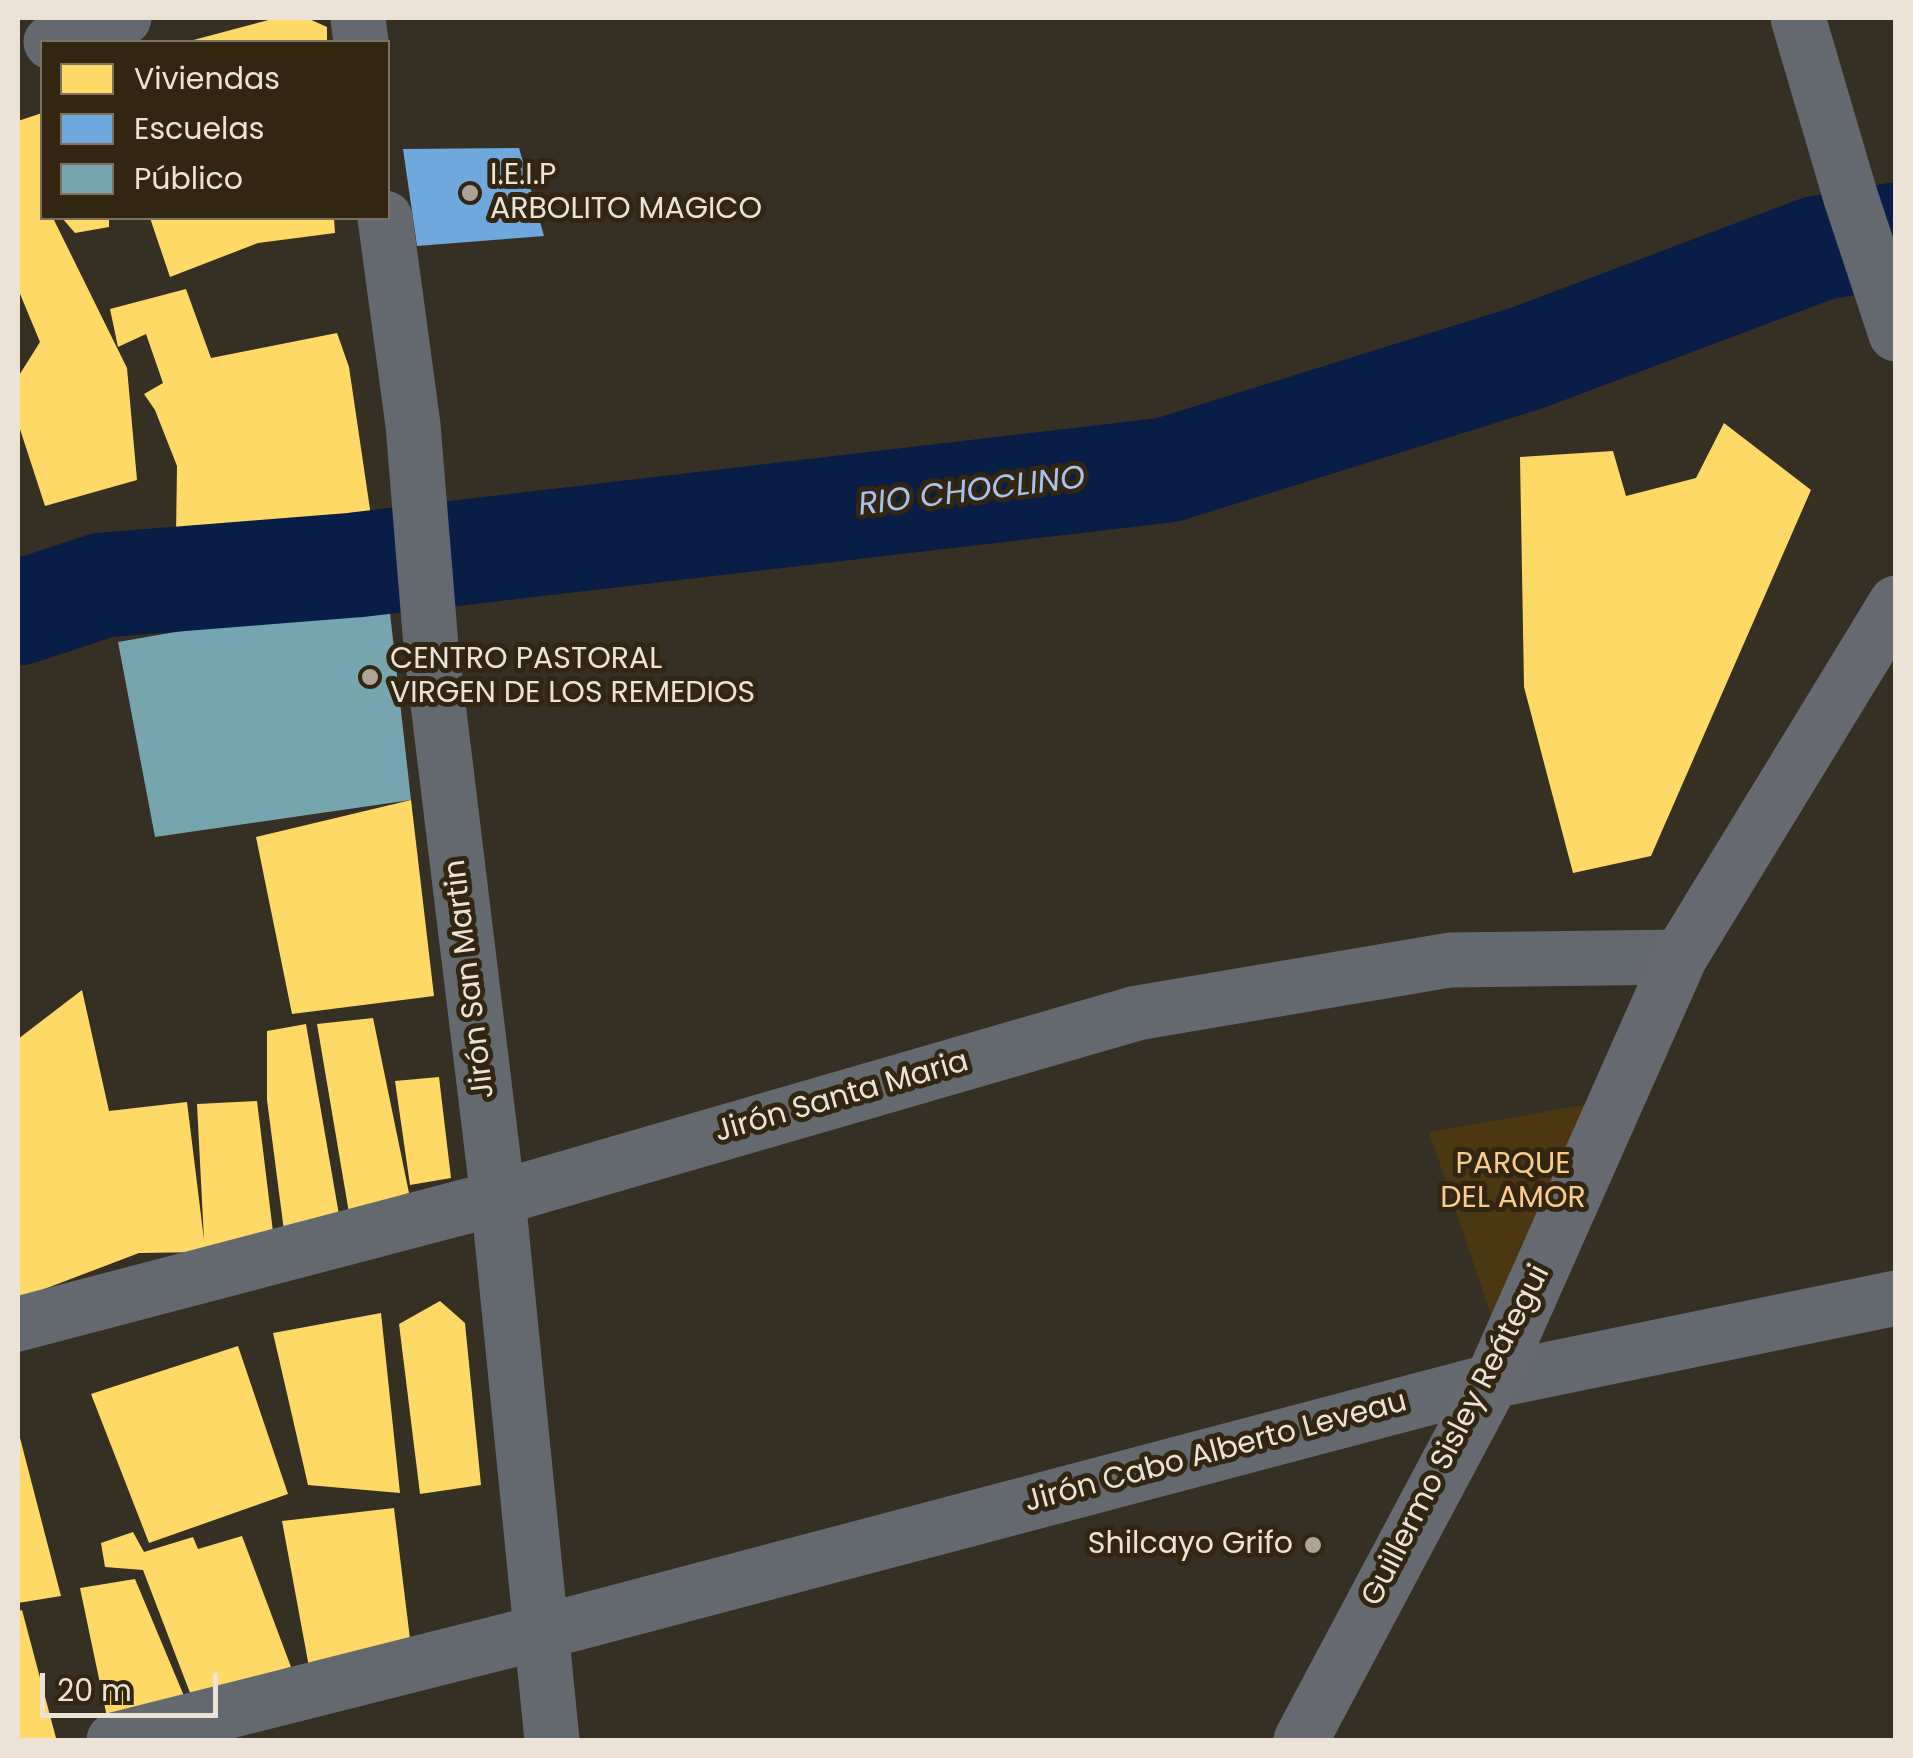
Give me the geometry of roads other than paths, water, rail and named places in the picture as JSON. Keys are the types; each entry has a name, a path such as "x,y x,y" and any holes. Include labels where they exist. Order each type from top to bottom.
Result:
{"main road":[{"name":"Guillermo Sisley Reátegui","path":"1302,1740 1492,1380 1680,957 1896,603"}],"street":[{"path":"57,40 124,18"},
{"path":"1798,18 1896,334"},
{"name":"Jirón San Martin","path":"385,220 413,425 431,646 498,1198 552,1740"},
{"name":"Jirón Santa Maria","path":"18,1324 498,1198 1137,1013 1450,960 1680,957"},
{"name":"Jirón Cabo Alberto Leveau","path":"114,1740 542,1632 1492,1380 1896,1298"}],"waterway":[{"name":"RIO CHOCLINO","path":"18,613 103,585 355,565 1167,470 1527,358 1819,248 1896,235"}],"place":[{"name":"I.E.I.P ARBOLITO MAGICO","path":"470,193"},
{"name":"CENTRO PASTORAL VIRGEN DE LOS REMEDIOS","path":"370,677"},
{"name":"Shilcayo Grifo","path":"1313,1545"}],"park label":[{"name":"PARQUE DEL AMOR","path":"1513,1182"}]}
